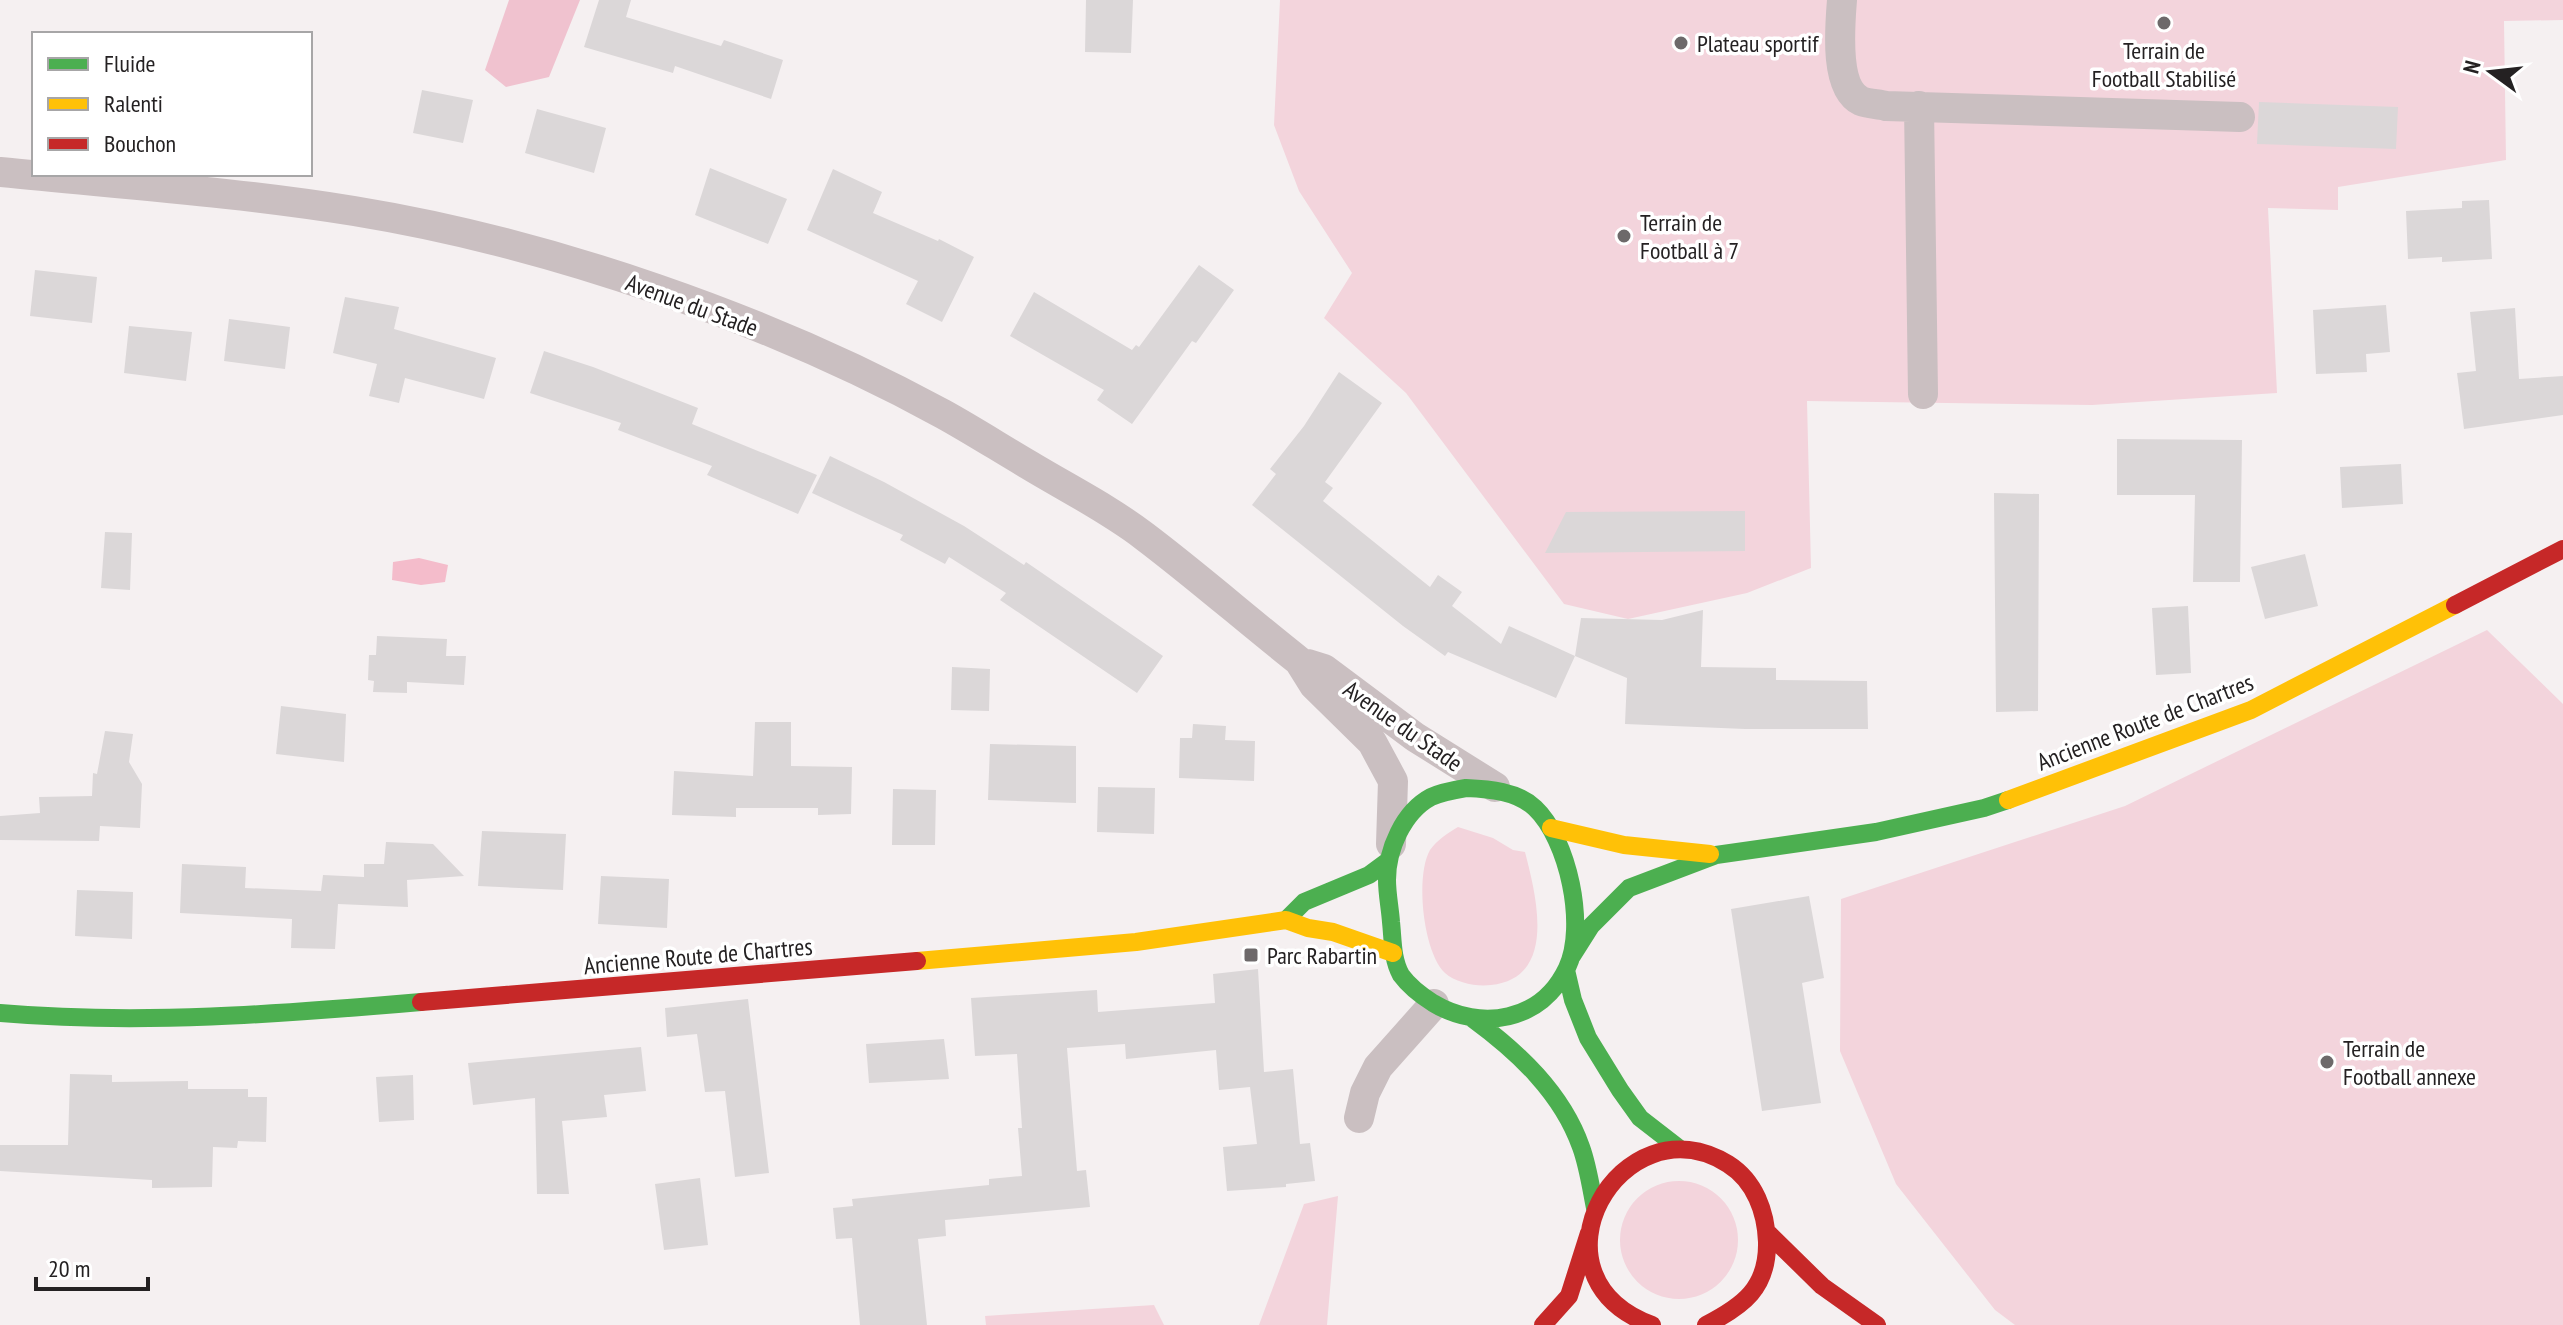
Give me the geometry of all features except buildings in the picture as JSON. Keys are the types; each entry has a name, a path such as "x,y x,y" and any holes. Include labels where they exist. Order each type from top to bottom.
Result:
{"main road":[{"name":"Ancienne Route de Chartres","path":"1569,963 1591,926 1629,888 1716,855 1876,832 1984,808 2137,754 2251,710 2563,549"},
{"path":"1569,963 1552,991 1534,1009 1508,1020 1494,1022 1473,1019 1434,1004 1404,979 1393,953 1387,873 1390,856 1405,824 1421,803 1441,793 1484,788 1507,794 1536,808 1551,828 1563,860 1574,908 1575,927 1569,963 1573,1000 1588,1038 1640,1118 1680,1149"},
{"name":"Ancienne Route de Chartres","path":"1551,828 1624,845 1716,855"},
{"path":"1286,920 1304,902 1369,875 1390,856"},
{"name":"Ancienne Route de Chartres","path":"0,1013 71,1019 307,1012 1136,942 1286,920 1393,953"},
{"path":"1473,1019 1534,1071 1561,1108 1581,1144 1595,1208"},
{"path":"1543,1325 1569,1296 1595,1208 1608,1184 1629,1165 1654,1153 1680,1149 1707,1154 1731,1166 1750,1184 1763,1208 1769,1234 1767,1261 1757,1285 1740,1306 1717,1322 1706,1325"},
{"path":"1589,1233 1589,1256 1598,1286 1605,1297 1626,1314 1652,1325"},
{"path":"1769,1234 1822,1286 1877,1325"}],"street":[{"path":"1842,0 1840,35 1844,83 1860,101 1886,106 2240,117"},
{"path":"1919,106 1923,394"},
{"name":"Avenue du Stade","path":"0,172 32,175"},
{"name":"Avenue du Stade","path":"39,176 355,211 546,254 739,320 834,361 943,414 1143,535 1299,661 1314,685 1372,742 1393,781 1390,856"},
{"name":"Avenue du Stade","path":"1299,661 1324,669 1437,752 1507,794"},
{"path":"1359,1118 1365,1093 1378,1067 1434,1004"}],"shaded area":[{"path":"509,0 580,0 549,77 506,87 485,70"},
{"path":"1280,0 2563,0 2563,20 2504,21 2506,160 2338,187 2338,210 2268,208 2277,393 2092,405 1807,401 1811,568 1747,593 1628,619 1564,604 1406,393 1324,318 1352,273 1299,191 1274,125"},
{"path":"419,558 448,565 445,582 421,585 392,580 393,562"},
{"path":"2487,630 2563,704 2563,1325 2015,1325 1995,1310 1896,1184 1840,1051 1841,899 2125,806"},
{"path":"1458,827 1525,852 1534,890 1537,932 1534,951 1526,967 1512,979 1491,985 1467,984 1445,973 1437,963 1427,932 1422,895 1425,862 1436,843"},
{"path":"1679,1181 1702,1185 1721,1198 1734,1217 1738,1240 1734,1263 1721,1282 1702,1295 1679,1299 1656,1295 1637,1282 1624,1263 1620,1240 1624,1217 1637,1198 1656,1185"},
{"path":"1338,1196 1327,1325 1259,1325 1304,1204"},
{"path":"1154,1305 1164,1325 986,1325 985,1316"}],"traffic: fast":[{"path":"1466,788 1511,794 1535,808 1557,840 1571,884 1574,907 1573,950 1556,986 1526,1010 1490,1019 1452,1012 1433,1003 1404,979 1394,956 1387,880 1390,856 1398,833 1412,812 1431,797 1466,788"},
{"path":"1572,956 1591,926 1629,888 1716,855 1876,832 2008,800"},
{"path":"1286,920 1304,902 1369,875 1388,861"},
{"path":"1566,970 1573,1000 1588,1038 1620,1090 1640,1118 1680,1149"},
{"path":"0,1013 158,1018 264,1014 421,1002"},
{"path":"1473,1019 1537,1075 1562,1109 1583,1154 1595,1208"}],"traffic: slow":[{"path":"2008,800 2251,710 2455,605"},
{"path":"1551,828 1624,845 1710,854"},
{"path":"917,961 1136,942 1286,920 1393,953"}],"traffic: jam":[{"path":"2455,605 2563,549"},
{"path":"421,1002 917,961"},
{"path":"1652,1325 1613,1301 1593,1270 1589,1235 1600,1201 1622,1173 1652,1154 1689,1150 1728,1164 1745,1179 1757,1198 1766,1231 1763,1272 1751,1294 1706,1325"},
{"path":"1543,1325 1569,1296 1589,1233"},
{"path":"1769,1234 1822,1286 1877,1325"}],"place":[{"name":"Terrain de Football Stabilisé","path":"2164,23"},
{"name":"Plateau sportif","path":"1681,43"},
{"name":"Terrain de Football à 7","path":"1624,236"},
{"name":"Parc Rabartin","path":"1251,955"},
{"name":"Terrain de Football annexe","path":"2327,1062"}]}
